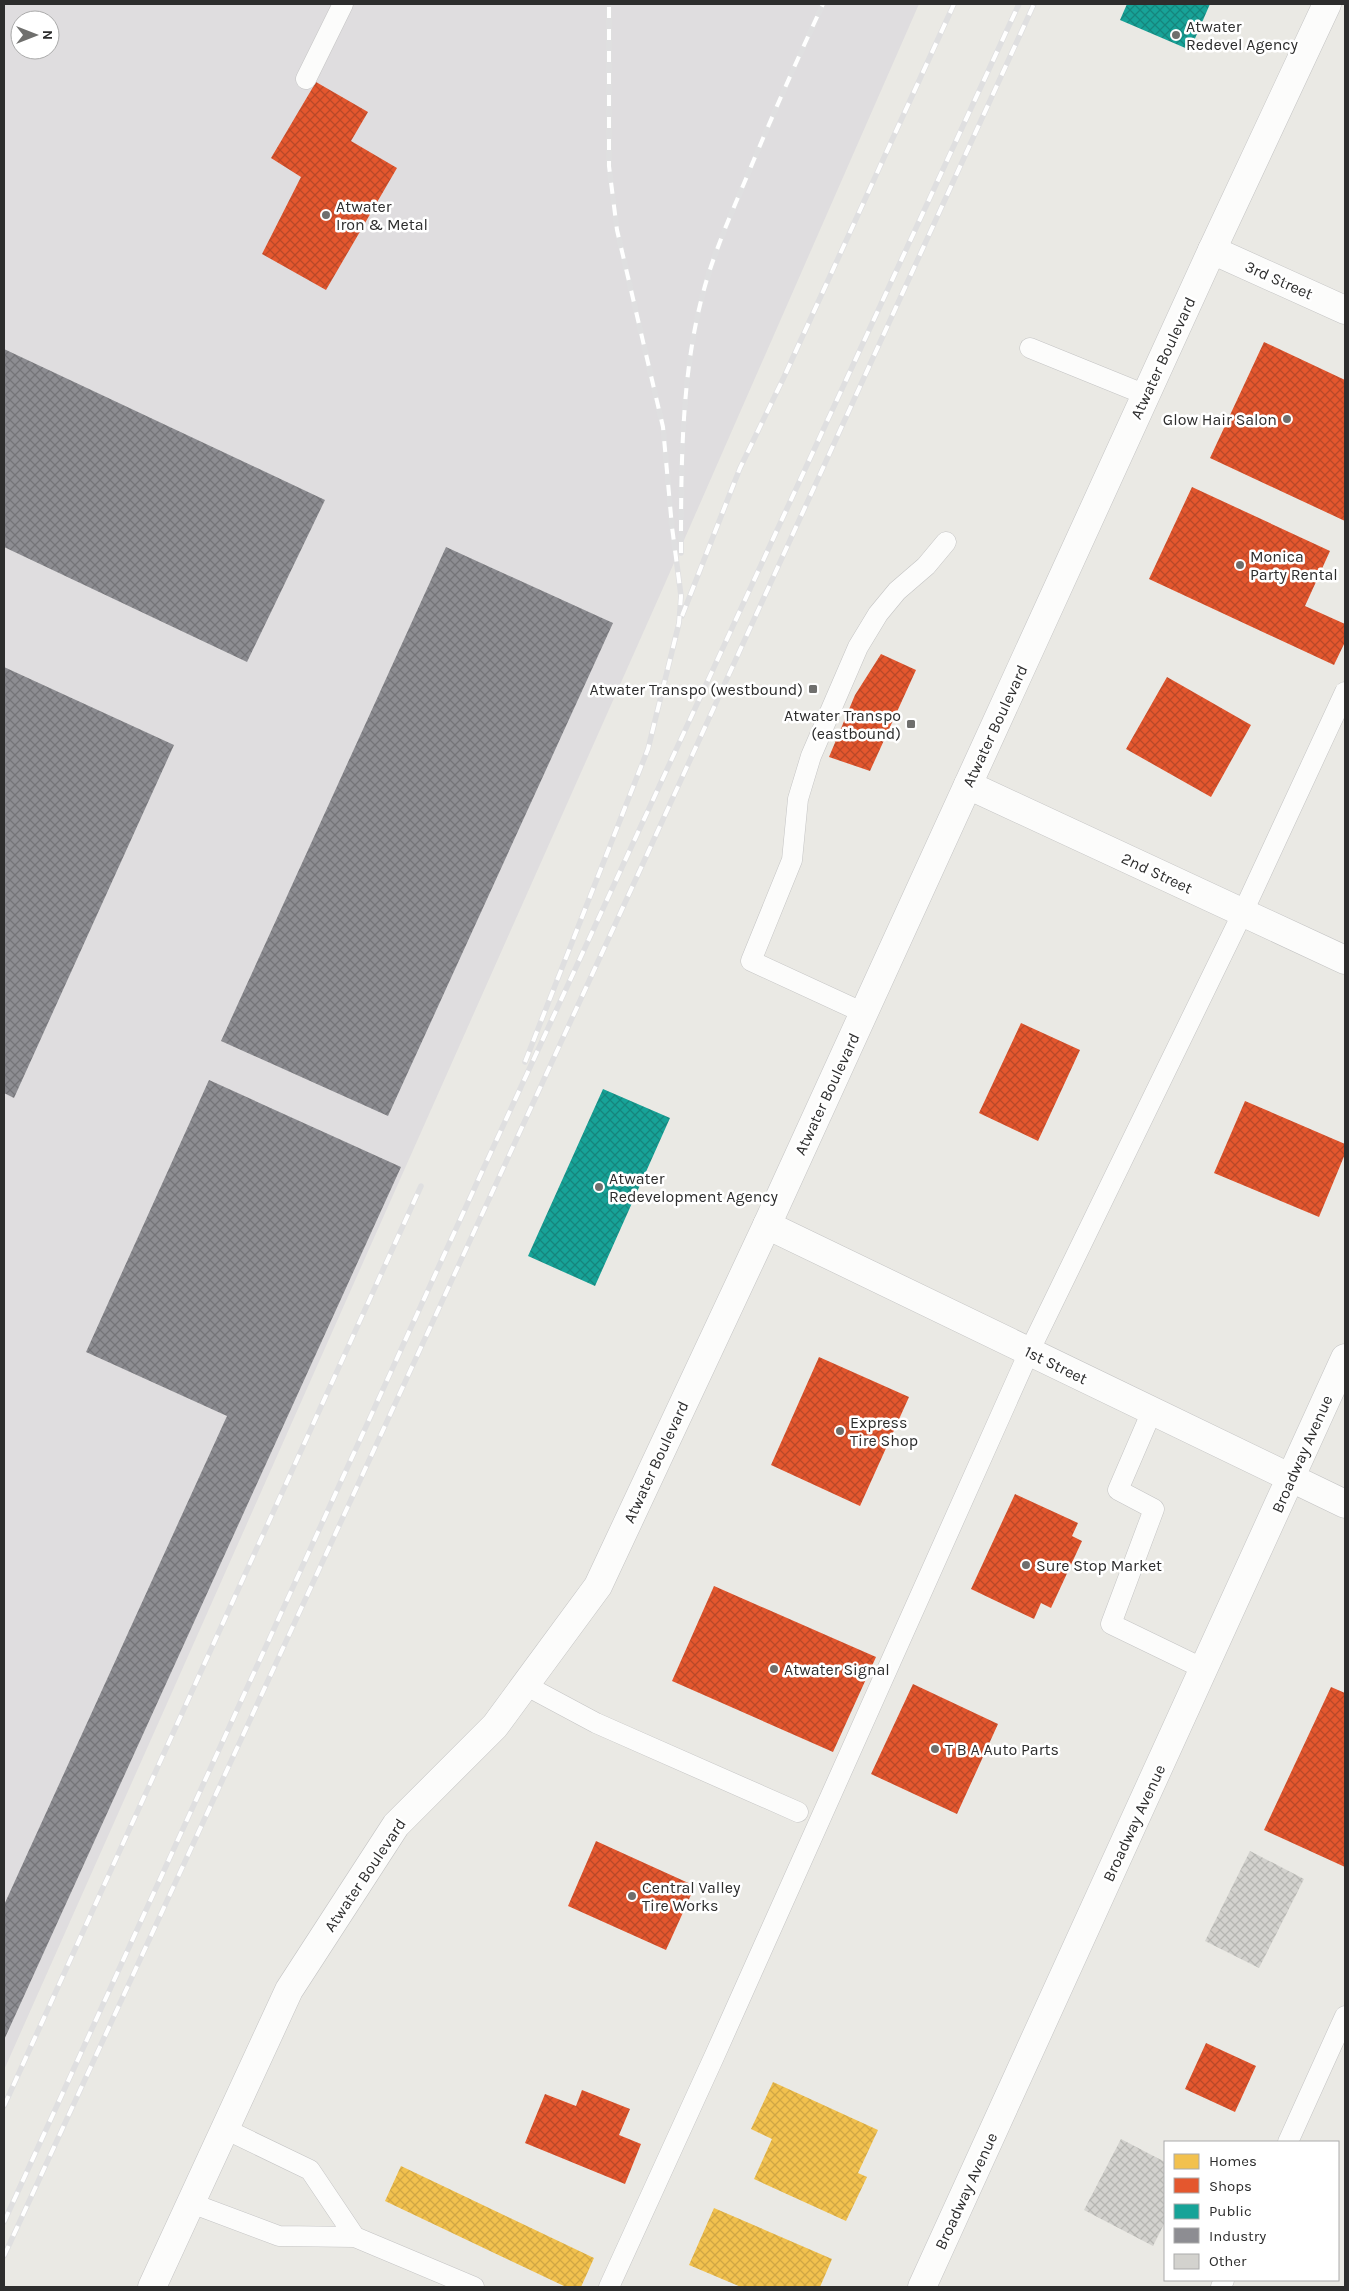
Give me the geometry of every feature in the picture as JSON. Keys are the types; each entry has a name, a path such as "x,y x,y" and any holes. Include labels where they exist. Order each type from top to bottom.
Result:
{"main road":[{"name":"Atwater Boulevard","path":"152,2287 289,1990 396,1826 495,1726 598,1586 767,1225 1212,250 1328,4"},
{"name":"3rd Street","path":"1212,250 1345,310"},
{"name":"2nd Street","path":"968,785 1345,960"},
{"name":"1st Street","path":"767,1225 1345,1504"},
{"name":"Broadway Avenue","path":"922,2287 1345,1358"}],"lane":[{"path":"306,79 343,4"},
{"path":"1030,348 1146,395"},
{"path":"864,1013 751,961 792,860 798,799 811,756 858,647 878,614 897,592 926,566 946,542"},
{"path":"609,2287 714,2057 1029,1352 1243,912 1345,692"},
{"path":"1152,1411 1118,1490 1154,1509 1111,1624 1204,1670"},
{"path":"525,1685 596,1723 798,1812"},
{"path":"1288,2141 1345,2016"},
{"path":"225,2129 310,2170 355,2237"},
{"path":"191,2204 279,2236 355,2237 474,2287"}],"shaded area":[{"path":"4,4 919,4 663,588 4,2070"}],"building: Homes":[{"path":"773,2082 878,2130 858,2173 867,2177 846,2221 754,2179 772,2139 751,2129"},
{"path":"401,2166 594,2258 581,2287 566,2287 385,2201"},
{"path":"714,2208 832,2259 820,2287 741,2287 689,2265"}],"building: Shops":[{"name":"Atwater Iron & Metal","path":"316,82 368,112 351,141 397,168 326,290 262,254 301,177 271,158"},
{"name":"Glow Hair Salon","path":"1264,342 1345,380 1345,521 1210,458"},
{"name":"Monica Party Rental","path":"1192,487 1330,551 1305,606 1345,624 1345,642 1334,665 1149,579"},
{"path":"881,654 916,670 870,771 829,757 855,695"},
{"path":"1167,677 1251,725 1211,797 1126,749"},
{"path":"1021,1023 1080,1050 1038,1141 979,1113"},
{"path":"1245,1101 1345,1144 1345,1154 1319,1217 1214,1173"},
{"name":"Express Tire Shop","path":"819,1357 909,1397 860,1506 771,1465"},
{"name":"Sure Stop Market","path":"1015,1494 1078,1523 1072,1536 1082,1541 1051,1608 1041,1603 1034,1619 971,1589"},
{"name":"Atwater Signal","path":"714,1586 876,1657 833,1752 672,1681"},
{"name":"T B A Auto Parts","path":"913,1684 998,1724 957,1814 871,1774"},
{"path":"1331,1687 1345,1693 1345,1867 1264,1830"},
{"name":"Central Valley Tire Works","path":"596,1841 695,1886 666,1950 568,1906"},
{"path":"1206,2043 1256,2066 1235,2112 1185,2089"},
{"path":"582,2090 630,2109 619,2135 641,2144 625,2184 525,2143 545,2094 576,2106"}],"building: Public":[{"name":"Atwater Redevel Agency","path":"1127,4 1210,4 1190,50 1120,20"},
{"name":"Atwater Redevelopment Agency","path":"603,1089 670,1118 595,1286 528,1256"}],"building: Industry":[{"path":"4,349 325,500 247,662 4,547"},
{"path":"446,547 613,623 388,1116 221,1041"},
{"path":"4,667 174,745 14,1098 4,1093"},
{"path":"209,1080 401,1167 4,2040 4,1905 227,1416 86,1352"}],"building: Other":[{"path":"1250,1851 1304,1879 1259,1968 1205,1941"},
{"path":"1121,2139 1164,2161 1164,2224 1153,2246 1084,2210"}],"railway":[{"path":"525,1062 648,749 679,623 681,596 672,527 663,427 617,230 609,166 609,4"},
{"path":"681,553 683,428 689,365 704,289 732,211 823,4"},
{"path":"682,616 740,468 784,377 954,4"},
{"path":"4,2222 480,1176 1019,4"},
{"path":"4,2256 640,870 1034,4"},
{"path":"4,2106 421,1186"}],"place":[{"name":"Atwater Redevel Agency","path":"1176,35"},
{"name":"Atwater Iron & Metal","path":"326,215"},
{"name":"Glow Hair Salon","path":"1287,419"},
{"name":"Monica Party Rental","path":"1240,565"},
{"name":"Atwater Transpo (westbound)","path":"813,689"},
{"name":"Atwater Transpo (eastbound)","path":"911,724"},
{"name":"Atwater Redevelopment Agency","path":"599,1187"},
{"name":"Express Tire Shop","path":"840,1431"},
{"name":"Sure Stop Market","path":"1026,1565"},
{"name":"Atwater Signal","path":"774,1669"},
{"name":"T B A Auto Parts","path":"935,1749"},
{"name":"Central Valley Tire Works","path":"632,1896"}]}
